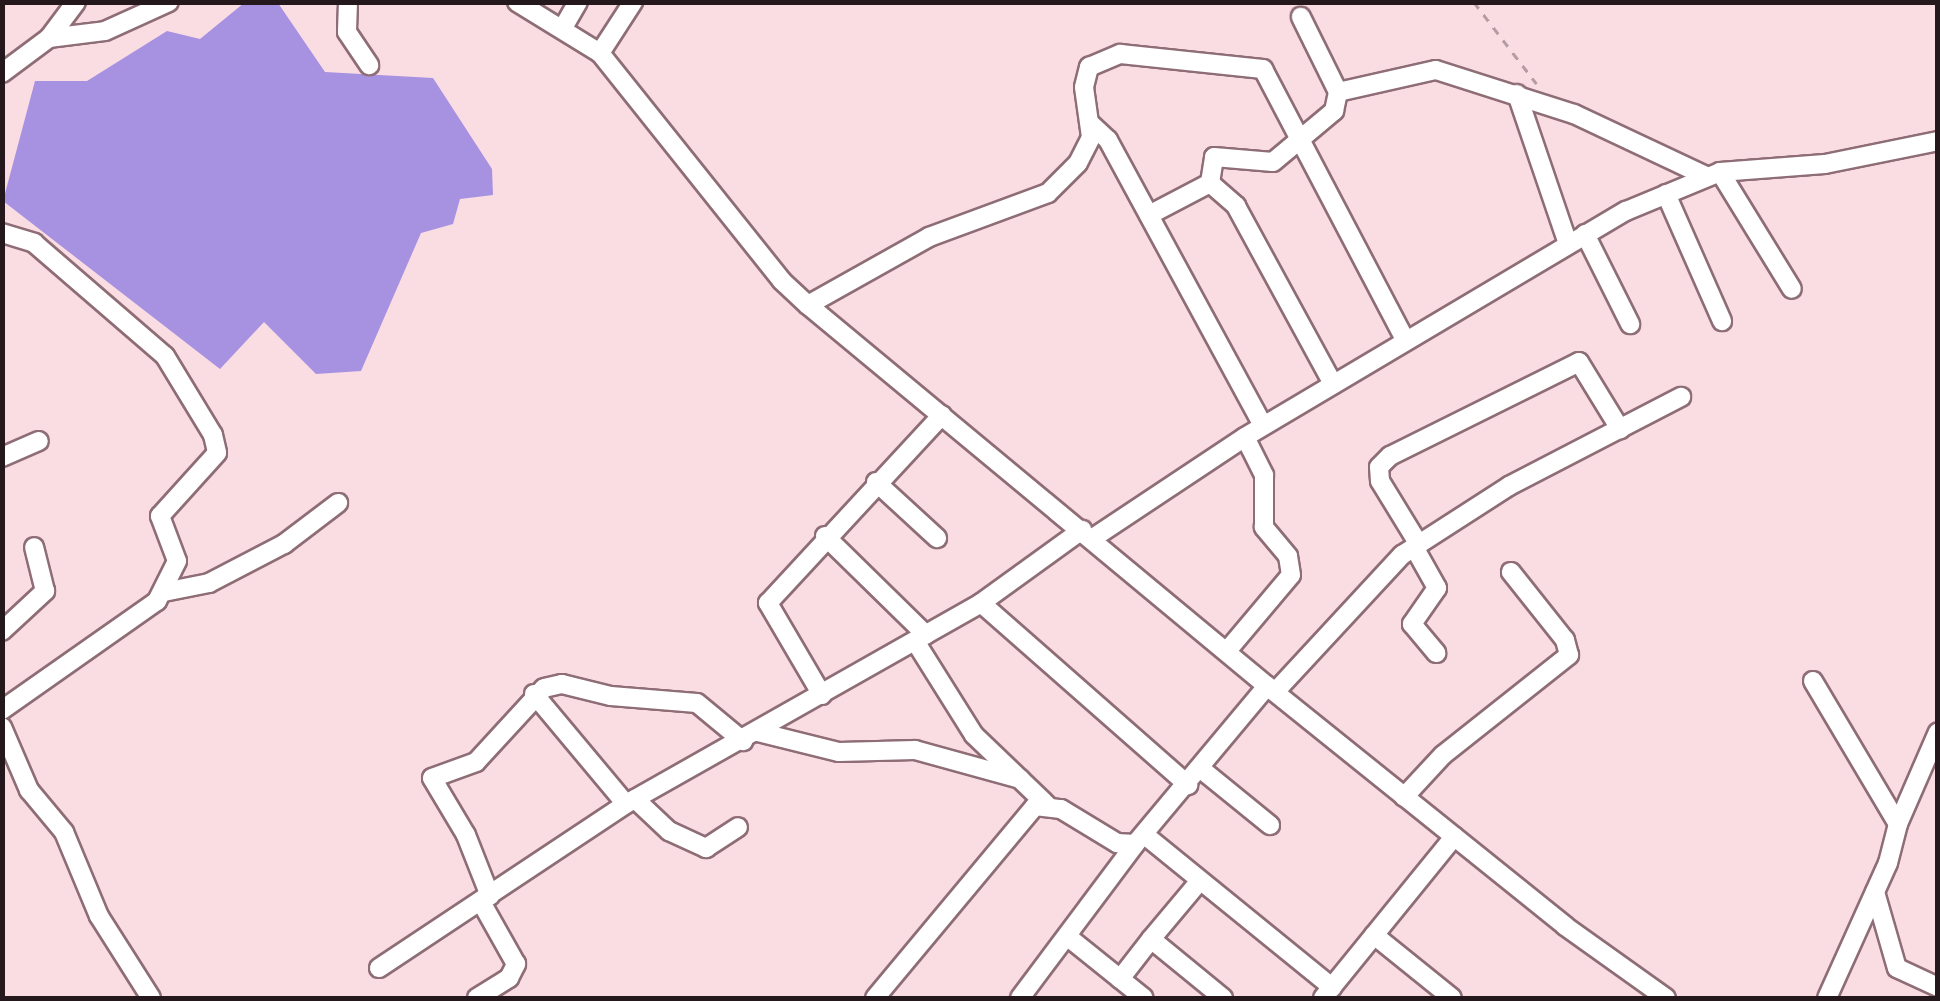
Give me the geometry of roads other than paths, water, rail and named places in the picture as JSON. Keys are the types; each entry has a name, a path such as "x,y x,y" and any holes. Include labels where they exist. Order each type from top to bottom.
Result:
{"street":[{"path":"49,38 105,31 168,2"},
{"path":"348,2 346,32 370,65"},
{"path":"517,2 564,26 600,53 782,281 808,304 1271,689 1454,836 1666,998"},
{"path":"564,26 578,2"},
{"path":"2,73 49,38 72,4"},
{"path":"600,53 624,6"},
{"path":"1210,183 1214,156 1263,164 1302,144 1334,112 1338,92 1301,17"},
{"path":"808,304 928,237 1043,196 1087,151 1092,125 1084,78 1096,59 1120,54 1212,60 1263,69 1406,341"},
{"path":"1338,92 1436,70 1555,107 1713,174 1792,289"},
{"path":"1518,94 1568,244"},
{"path":"1092,125 1108,140 1263,426"},
{"path":"378,968 630,801 981,603 1263,426 1586,234 1713,174 1846,160 1938,141"},
{"path":"1149,215 1210,183"},
{"path":"1210,183 1236,206 1333,384"},
{"path":"1666,194 1722,322"},
{"path":"2,233 34,243 164,356 213,435 214,461 160,516 176,561 164,592"},
{"path":"1586,234 1630,324"},
{"path":"1436,653 1412,624 1437,588 1380,480 1379,467 1390,456 1578,362 1620,428"},
{"path":"1028,995 1140,840 1188,784 1271,689 1416,545 1681,397"},
{"path":"822,695 768,603 825,536 942,415"},
{"path":"1227,651 1291,575 1288,556 1264,527 1264,475 1245,437"},
{"path":"2,457 39,441"},
{"path":"876,482 936,538"},
{"path":"2,710 164,592 209,583 284,544 338,503"},
{"path":"825,536 920,638 964,724 1047,805 1117,843 1140,840 1198,883 1328,993 1454,836"},
{"path":"2,631 45,591 34,547"},
{"path":"1404,796 1443,755 1569,655 1565,640 1512,572"},
{"path":"981,603 1188,784"},
{"path":"1813,681 1898,824"},
{"path":"488,996 509,978 516,960 486,899 466,835 432,778 481,758 534,694 562,684 611,696 697,703 750,736 823,750 915,750 1020,780"},
{"path":"534,694 630,801 669,832 706,848 738,827"},
{"path":"2,727 30,790 64,832 98,916 151,998"},
{"path":"1827,998 1875,891 1898,824 1938,732"},
{"path":"1201,769 1270,825"},
{"path":"875,998 1022,818 1047,805"},
{"path":"1120,979 1198,883"},
{"path":"1875,891 1897,968 1938,987"},
{"path":"1374,935 1440,995"},
{"path":"1068,937 1144,998"},
{"path":"1151,940 1223,998"}]}
